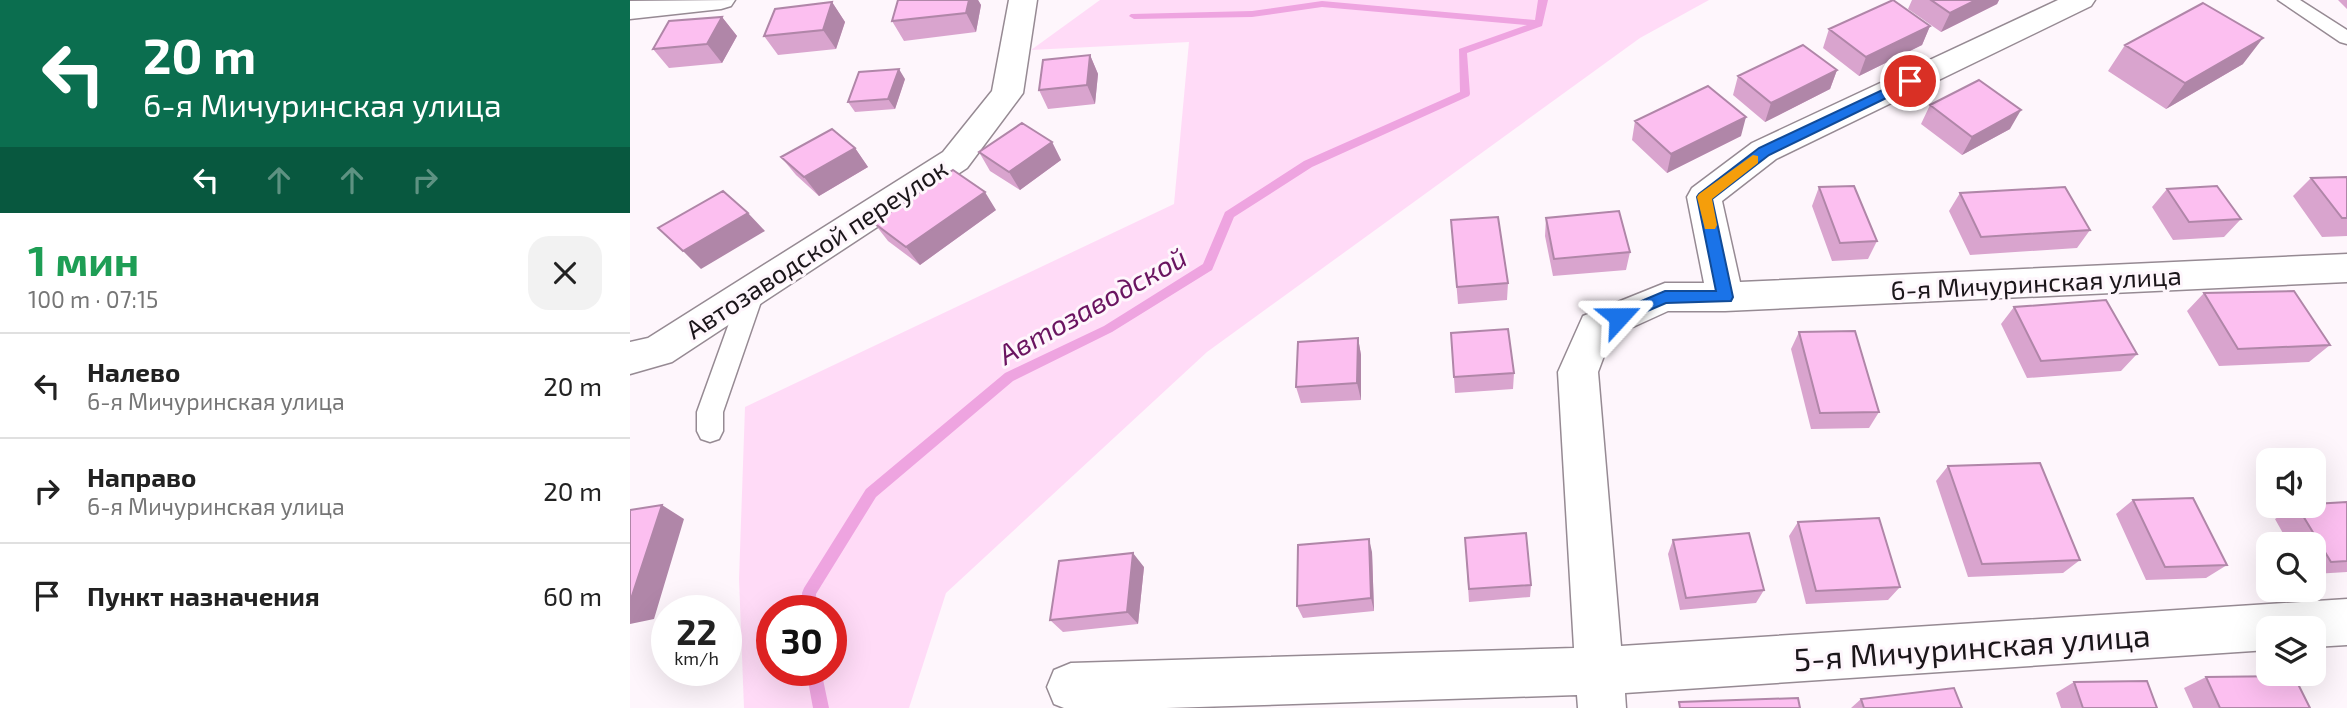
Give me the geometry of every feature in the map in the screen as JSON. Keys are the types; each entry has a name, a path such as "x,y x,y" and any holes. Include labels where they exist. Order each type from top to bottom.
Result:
{"street":[{"path":"630,10 721,0"},
{"name":"Автозаводской переулок","path":"630,358 658,351 955,160 1007,93 1023,0"},
{"path":"1725,297 1704,197 1764,151 2081,0"},
{"name":"6-я Мичуринская улица","path":"1600,689 1578,372 1595,327 1665,297 1725,297 2347,268"},
{"name":"5-я Мичуринская улица","path":"1086,694 1600,689 2347,622"}],"lane":[{"path":"2287,0 2347,38"},
{"path":"710,431 710,412 753,290"}],"shaded area":[{"path":"1100,0 1709,0 1640,38 1207,352 946,593 909,708 744,708 742,595 740,595 739,579 745,407 1174,204 1189,42 1031,50"}],"building":[{"path":"898,0 969,0 966,13 892,21"},
{"path":"1893,0 1930,26 1866,57 1829,29"},
{"path":"1931,0 1976,0 1950,13"},
{"path":"832,2 823,30 764,36 775,9"},
{"path":"2203,3 2263,38 2185,83 2125,45"},
{"path":"722,17 707,44 653,49 669,21"},
{"path":"1803,45 1837,70 1771,103 1738,76"},
{"path":"1090,55 1087,85 1039,90 1043,60"},
{"path":"899,69 888,99 848,102 859,72"},
{"path":"1979,80 2021,110 1972,137 1930,105"},
{"path":"1708,86 1746,117 1671,154 1635,121"},
{"path":"1022,123 1052,142 1009,172 979,152"},
{"path":"832,129 855,148 804,177 781,157"},
{"path":"953,170 985,192 906,247 874,223"},
{"path":"2347,177 2347,218 2342,218 2311,178"},
{"path":"1854,186 1877,241 1840,243 1819,187"},
{"path":"2217,186 2241,219 2189,222 2167,189"},
{"path":"2065,187 2090,230 1981,237 1960,193"},
{"path":"723,191 748,213 683,251 658,228"},
{"path":"1619,211 1630,252 1554,259 1546,218"},
{"path":"1498,217 1508,283 1457,287 1451,220"},
{"path":"2294,291 2330,345 2238,349 2204,293"},
{"path":"2106,300 2137,354 2041,361 2014,307"},
{"path":"1508,329 1514,373 1454,377 1451,333"},
{"path":"1855,331 1879,412 1820,413 1799,332"},
{"path":"1358,338 1357,383 1296,387 1298,342"},
{"path":"2040,463 2080,560 1982,564 1948,466"},
{"path":"2193,498 2227,565 2165,567 2133,500"},
{"path":"2347,502 2347,561 2331,562 2326,554 2326,532 2313,532 2304,518 2326,518 2326,503"},
{"path":"662,505 630,602 630,510"},
{"path":"1879,518 1900,587 1816,591 1798,522"},
{"path":"1526,533 1531,585 1469,589 1465,538"},
{"path":"1749,533 1764,590 1686,598 1673,540"},
{"path":"1369,539 1371,598 1297,606 1298,545"},
{"path":"1133,553 1127,612 1050,620 1059,561"},
{"path":"2256,676 2256,686 2299,686 2310,708 2220,708 2206,677"},
{"path":"2147,681 2157,708 2083,708 2074,682"},
{"path":"1954,688 1962,708 1864,708 1861,699"},
{"path":"1798,698 1800,708 1680,708 1679,702"}],"waterway":[{"name":"Автозаводской","path":"809,595 871,493 1009,377 1108,329 1208,267 1229,215 1308,164 1465,94 1462,51 1539,24 1543,0"},
{"path":"1134,16 1252,14 1322,4 1535,23"},
{"name":"Автозаводской","path":"816,686 821,708"}],"slow traffic":[{"path":"1710,225 1704,197 1753,160"}],"route":[{"path":"1619,317 1665,297 1725,297 1704,197 1764,151 1910,81"}]}
